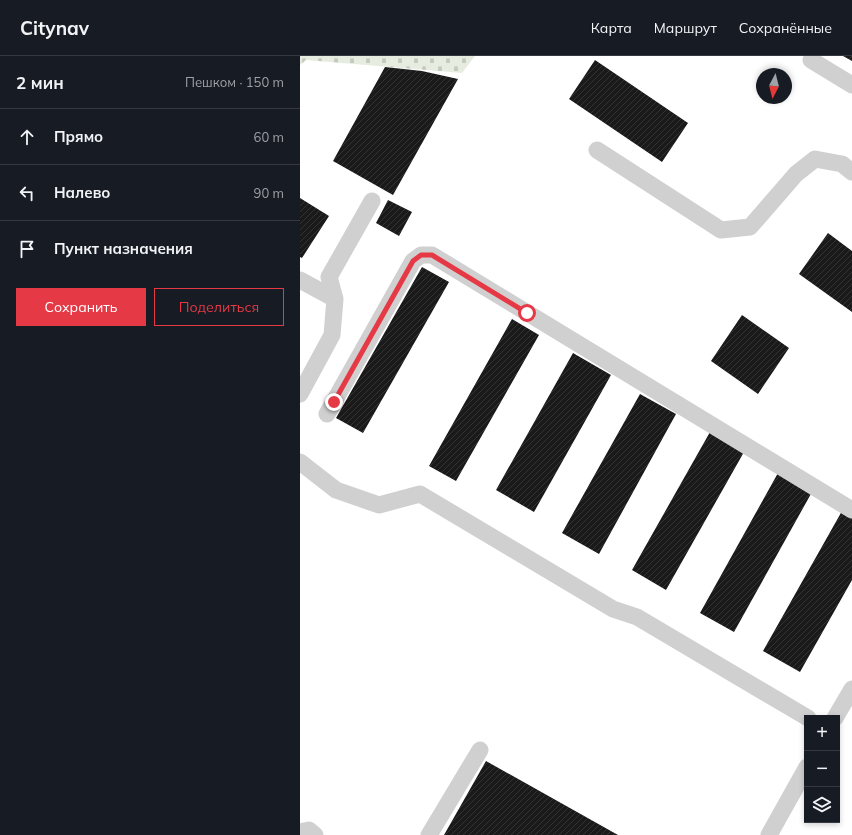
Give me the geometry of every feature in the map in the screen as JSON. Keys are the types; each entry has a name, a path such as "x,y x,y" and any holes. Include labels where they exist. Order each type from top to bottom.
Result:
{"street":[{"path":"810,60 852,85"},
{"path":"596,150 722,230 750,227 796,174 815,159 842,164 852,172"},
{"path":"300,394 332,335 335,299 329,277 372,201"},
{"path":"326,414 413,261 421,255 432,255 852,510"},
{"path":"300,280 335,299"},
{"path":"300,462 336,490 379,505 420,494 613,609 637,618 804,716"},
{"path":"837,715 852,690"},
{"path":"429,835 480,750"},
{"path":"769,835 804,772"},
{"path":"300,832 309,830 315,835"}],"green space":[{"path":"300,56 475,56 462,73 306,60 300,65"}],"building":[{"path":"843,56 852,56 852,61"},
{"path":"595,60 688,123 662,162 569,99"},
{"path":"385,67 422,71 458,79 393,195 333,161"},
{"path":"300,198 329,216 302,258 300,257"},
{"path":"388,200 412,212 399,236 376,223"},
{"path":"828,233 852,251 852,312 799,274"},
{"path":"422,267 449,282 363,433 336,418"},
{"path":"742,315 789,348 758,394 711,361"},
{"path":"512,319 539,335 456,481 429,466"},
{"path":"573,353 611,375 534,512 496,490"},
{"path":"640,394 676,414 599,554 562,533"},
{"path":"710,432 744,452 666,590 632,570"},
{"path":"778,473 812,492 734,632 700,613"},
{"path":"842,511 852,516 852,580 800,672 763,651"},
{"path":"486,761 618,835 444,835"}],"route":[{"path":"334,402 413,261 421,255 432,255 527,313"}]}
